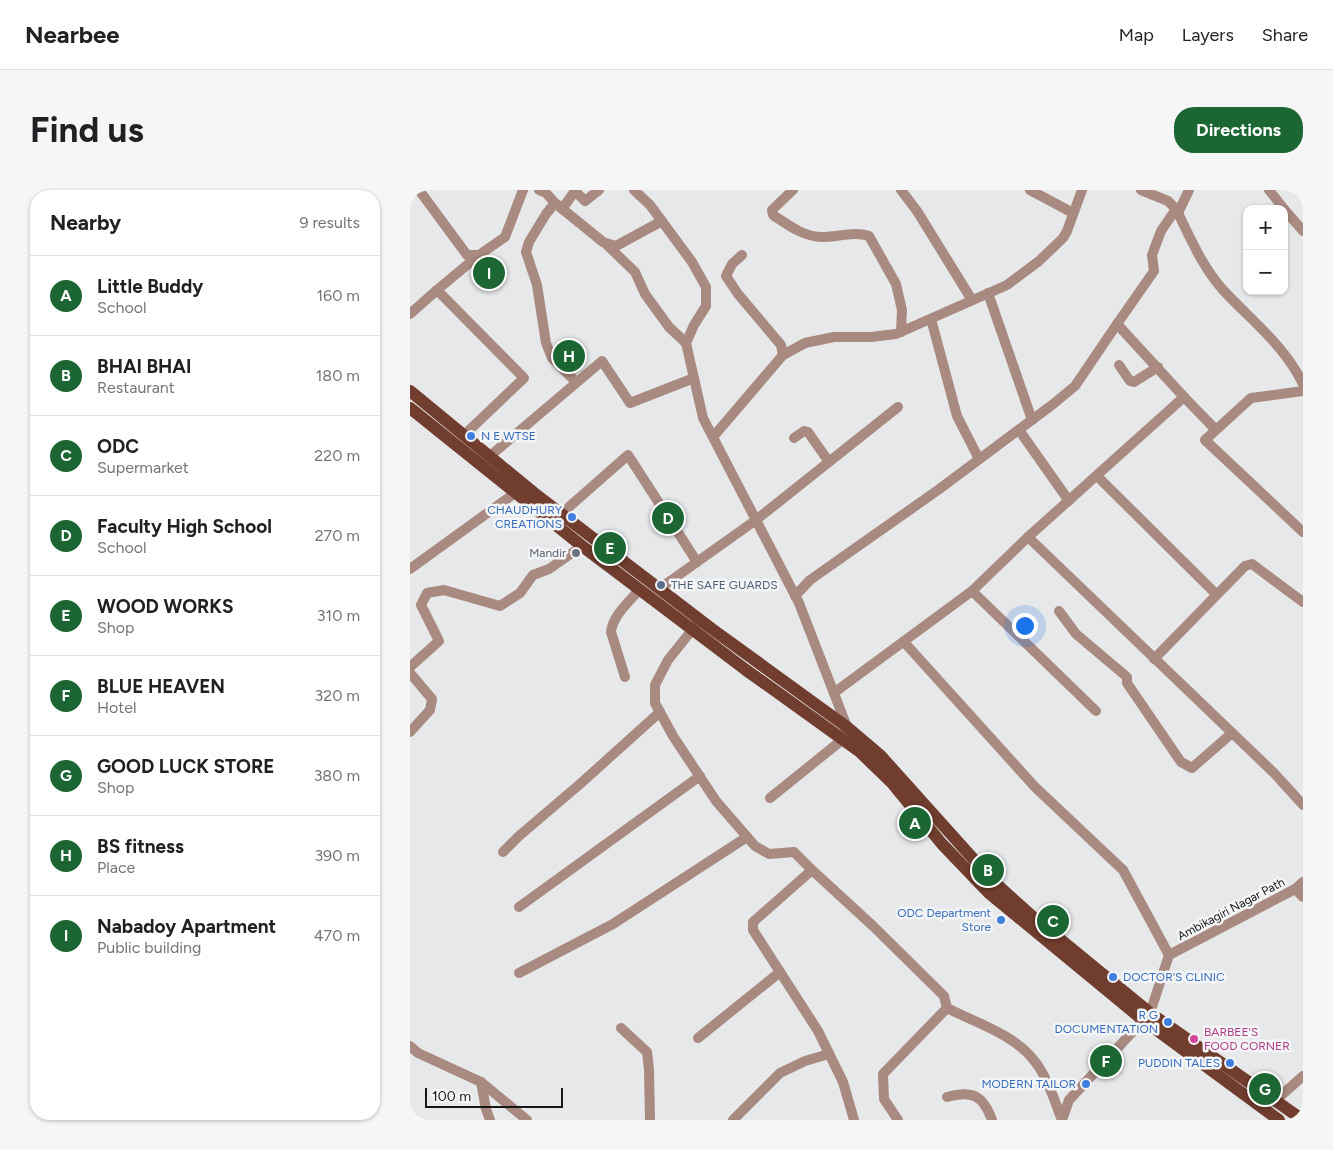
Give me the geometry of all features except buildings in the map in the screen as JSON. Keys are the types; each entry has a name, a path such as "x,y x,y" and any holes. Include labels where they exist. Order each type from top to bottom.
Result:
{"main road":[{"path":"411,393 561,514 659,589 696,625 858,751 892,783 942,844 989,893 1279,1120"},
{"path":"410,408 515,493 640,590 696,625 847,727 900,775 994,882 1146,1016 1276,1100 1303,1120"}],"street":[{"path":"419,190 467,255 479,254"},
{"path":"410,314 479,254 505,237 523,190"},
{"path":"539,190 546,193 559,206 617,253 634,272 644,294 669,327 686,343 702,418 796,596 834,692 847,727 842,740 770,798"},
{"path":"576,382 552,358 546,343 537,285 526,252 529,242 546,214 559,206 575,191 585,201 599,190"},
{"path":"634,190 650,205 662,221 692,262 706,287 706,306 694,325 686,343"},
{"path":"793,190 772,210 773,215 780,220 808,236 823,237 862,234 869,236 896,284 902,310 901,332"},
{"path":"901,190 917,211 972,300"},
{"path":"1030,190 1073,213"},
{"path":"712,437 783,355 805,343 834,337 871,337 896,334 1007,285 1038,261 1063,238 1082,190"},
{"path":"1141,190 1168,201 1177,211 1198,256 1223,290 1280,346 1303,384"},
{"path":"796,596 810,580 1019,430 1076,386 1154,271 1152,254 1162,231 1190,190"},
{"path":"1268,190 1281,205"},
{"path":"1288,214 1303,231"},
{"path":"603,242 616,246 662,221"},
{"path":"742,255 732,264 726,276 738,294 781,345 783,355"},
{"path":"437,290 524,378 464,435"},
{"path":"988,294 1032,420"},
{"path":"931,319 957,416 979,459"},
{"path":"1117,324 1215,429"},
{"path":"490,456 602,361 630,403 694,378"},
{"path":"1119,365 1130,381 1134,382 1158,367"},
{"path":"1303,391 1251,398 1205,440 1303,532"},
{"path":"834,692 972,591 1184,397"},
{"path":"659,589 756,520 898,407"},
{"path":"1019,430 1069,501"},
{"path":"794,438 804,431 808,432 829,462"},
{"path":"561,514 628,455 697,562"},
{"path":"1097,476 1216,594"},
{"path":"410,569 515,493"},
{"path":"1028,538 1274,773 1303,805"},
{"path":"410,667 439,642 421,605 427,593 444,590 500,606 520,593 533,575 549,569 582,546"},
{"path":"1154,659 1245,566 1252,564 1303,602"},
{"path":"625,676 610,632 620,612 640,590"},
{"path":"972,591 1096,711"},
{"path":"1059,611 1076,634 1127,677 1127,682 1181,762 1192,768 1232,733"},
{"path":"696,625 668,660 656,685 655,703 716,801 755,846 769,854 794,852 944,996 947,1008"},
{"path":"904,642 1035,787 1124,870 1169,955"},
{"path":"410,673 432,699 430,710 410,732"},
{"path":"502,852 660,712"},
{"path":"519,907 700,776"},
{"path":"519,973 613,924 747,837"},
{"path":"812,870 752,922 752,930 818,1032 843,1082 854,1120"},
{"path":"1299,885 1303,898"},
{"name":"Ambikagiri Nagar Path","path":"1146,1016 1169,955 1299,885"},
{"path":"698,1038 780,972"},
{"path":"947,1008 991,1028 1029,1052 1044,1074 1062,1120"},
{"path":"898,1120 884,1099 883,1074 947,1008"},
{"path":"1062,1120 1069,1100 1146,1016"},
{"path":"621,1028 647,1052 650,1120"},
{"path":"410,1046 418,1053 481,1082 527,1120"},
{"path":"732,1120 780,1074 805,1061 829,1054"},
{"path":"1276,1100 1303,1076"},
{"path":"481,1082 490,1120"},
{"path":"947,1097 961,1093 977,1096 988,1107 992,1120"}],"place":[{"name":"Nabadoy Apartment","path":"489,273"},
{"name":"BS fitness","path":"569,356"},
{"name":"N E WTSE","path":"471,436"},
{"name":"CHAUDHURY CREATIONS","path":"572,517"},
{"name":"Faculty High School","path":"668,518"},
{"name":"WOOD WORKS","path":"610,548"},
{"name":"Mandir","path":"576,553"},
{"name":"THE SAFE GUARDS","path":"661,585"},
{"name":"Little Buddy","path":"915,823"},
{"name":"BHAI BHAI","path":"988,870"},
{"name":"ODC Department Store","path":"1001,920"},
{"name":"ODC","path":"1053,921"},
{"name":"DOCTOR'S CLINIC","path":"1113,977"},
{"name":"R G DOCUMENTATION","path":"1168,1022"},
{"name":"BARBEE'S FOOD CORNER","path":"1194,1039"},
{"name":"BLUE HEAVEN","path":"1106,1061"},
{"name":"PUDDIN TALES","path":"1230,1063"},
{"name":"MODERN TAILOR","path":"1086,1084"},
{"name":"GOOD LUCK STORE","path":"1265,1089"}]}
